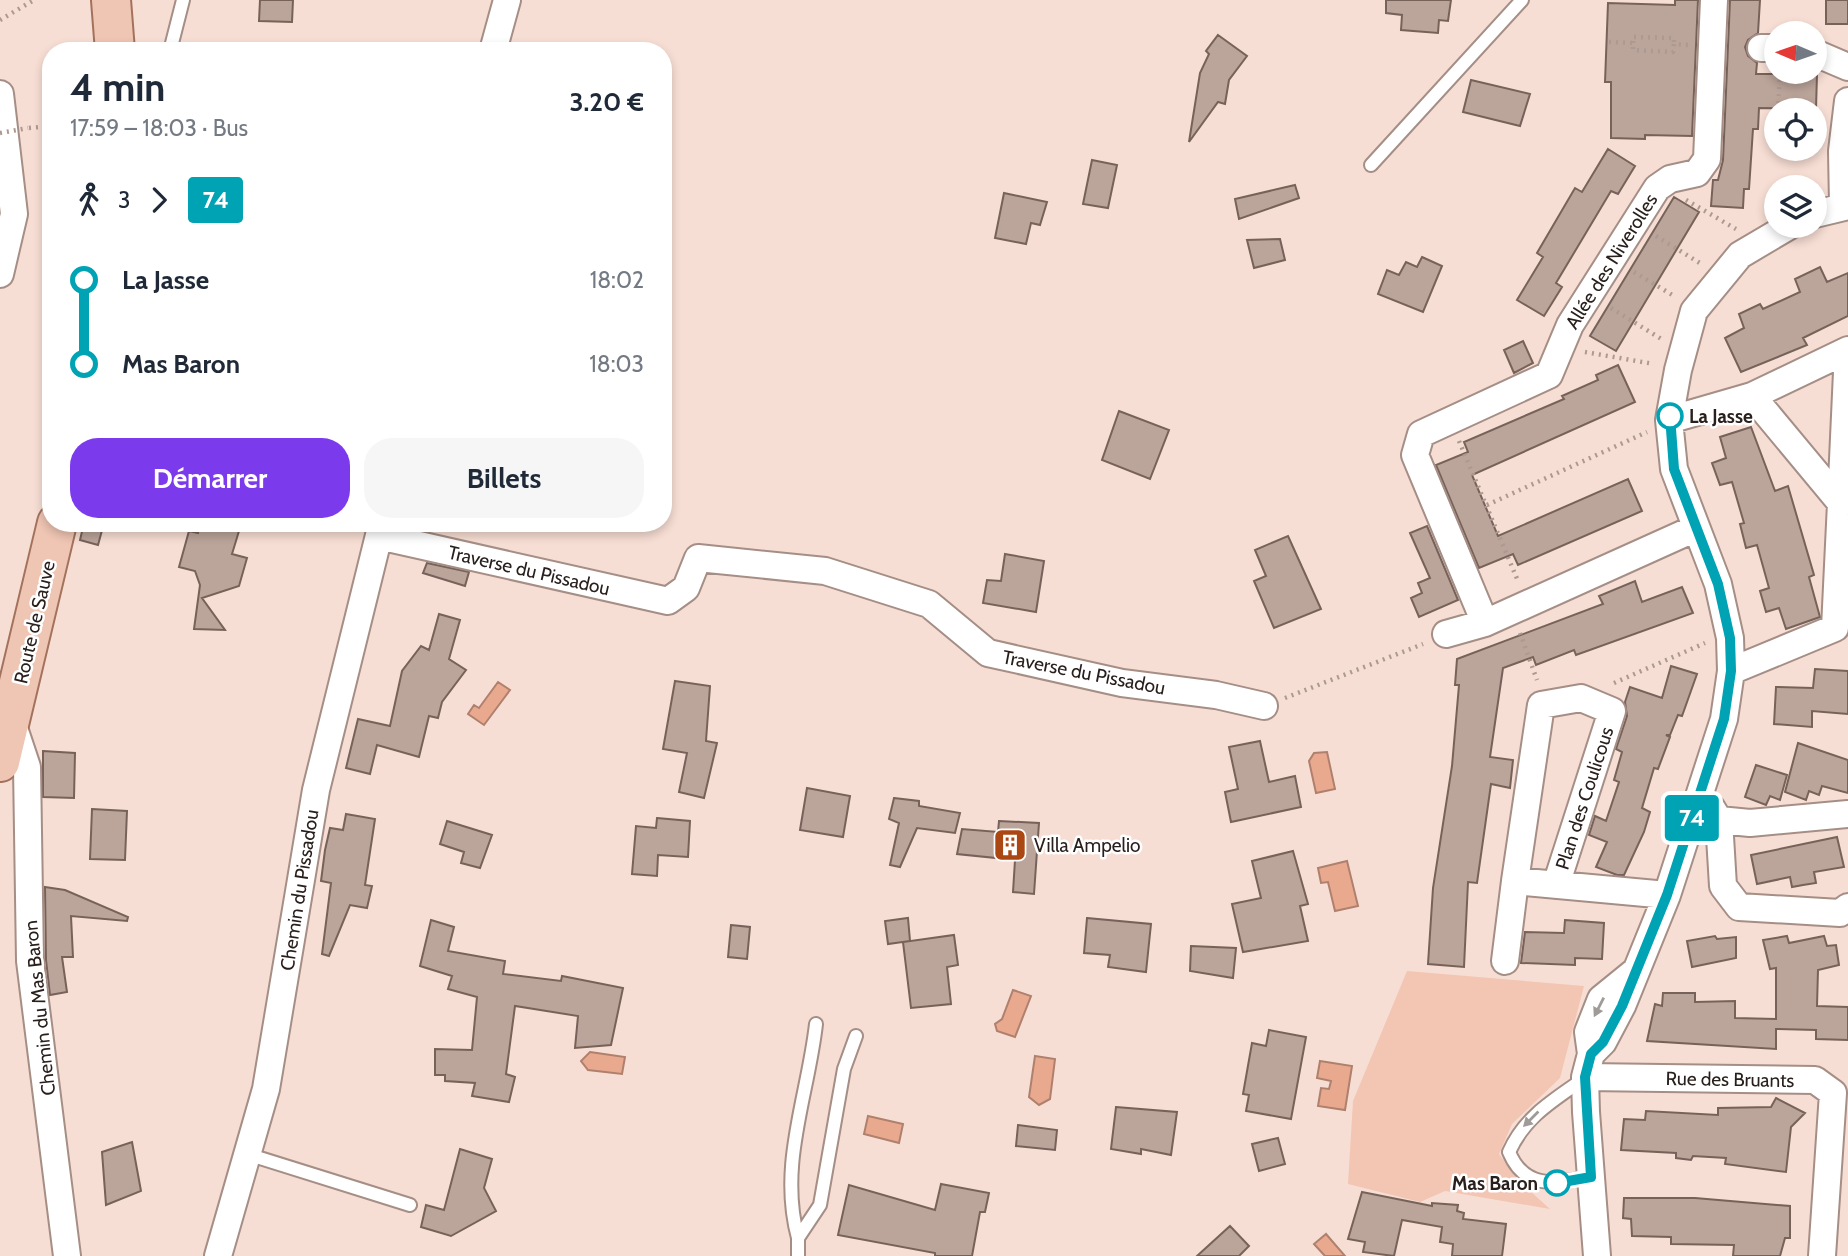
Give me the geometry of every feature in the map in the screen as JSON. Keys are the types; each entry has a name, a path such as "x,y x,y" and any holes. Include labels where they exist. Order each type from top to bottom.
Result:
{"main road":[{"path":"110,3 115,42"},
{"name":"Route de Sauve","path":"0,762 55,532"}],"street":[{"path":"495,42 507,0"},
{"name":"Allée des Niverolles","path":"1485,623 1415,455 1421,434 1549,374 1570,325 1657,188 1670,179 1697,173 1707,159 1714,0"},
{"path":"1827,59 1848,67"},
{"path":"0,94 14,214 0,274"},
{"path":"1827,211 1845,206 1842,151 1848,101"},
{"path":"1597,1256 1591,1177 1588,1032 1601,999 1633,973 1667,895 1724,719 1731,671 1729,633 1718,584 1674,469 1663,424 1694,312 1740,255 1769,238"},
{"path":"1663,424 1752,396 1848,350 1835,628 1731,671"},
{"path":"1752,396 1840,503"},
{"path":"1446,634 1485,623 1517,602 1696,528"},
{"name":"Chemin du Pissadou","path":"218,1256 266,1088 316,790 380,532"},
{"name":"Traverse du Pissadou","path":"389,532 668,601 686,588 698,558 825,571 929,604 988,653 1122,683 1216,695 1265,706"},
{"path":"1505,961 1541,705 1581,698"},
{"name":"Plan des Coulicous","path":"1556,885 1612,711 1581,698"},
{"name":"Chemin du Mas Baron","path":"11,719 27,767 30,961 67,1256"},
{"path":"1701,789 1719,820 1723,886 1739,907 1840,913 1848,907"},
{"path":"1719,820 1750,823 1848,814"},
{"name":"Plan des Coulicous","path":"1515,881 1667,895"},
{"name":"Rue des Bruants","path":"1588,1066 1815,1080 1833,1093 1822,1256"}],"lane":[{"path":"172,42 183,0"},
{"path":"1371,166 1522,0"},
{"path":"797,1256 798,1238 792,1200 790,1156 816,1024"},
{"path":"798,1238 820,1205 844,1069 856,1035"},
{"path":"1588,1066 1533,1115 1518,1133 1509,1152 1515,1167 1532,1179 1553,1184 1591,1177"},
{"path":"247,1154 410,1205"}],"path":[{"path":"0,20 34,0"},
{"path":"1633,37 1674,38 1677,45 1674,52 1633,50 1633,43 1633,37"},
{"path":"1609,42 1633,43"},
{"path":"0,133 42,127"},
{"path":"1703,211 1721,221"},
{"path":"1635,223 1706,267"},
{"path":"1612,258 1682,300"},
{"path":"1589,294 1665,341"},
{"path":"1585,352 1658,364"},
{"path":"1488,505 1663,424"},
{"path":"1454,430 1488,505 1536,672 1541,705"},
{"path":"1581,698 1729,633"},
{"path":"1265,706 1413,648"}],"shaded area":[{"path":"498,682 510,690 484,725 468,714 474,705 479,708"},
{"path":"1327,752 1335,789 1316,793 1309,761 1314,753"},
{"path":"1347,861 1358,906 1335,911 1328,882 1321,883 1318,868"},
{"path":"1407,971 1584,986 1560,1078 1512,1124 1499,1154 1518,1180 1550,1209 1445,1191 1420,1202 1348,1184 1353,1101"},
{"path":"1013,990 1031,996 1015,1037 997,1031 995,1024 1002,1019"},
{"path":"590,1052 625,1057 622,1074 588,1070 581,1061"},
{"path":"1035,1056 1055,1059 1050,1099 1039,1105 1029,1097"},
{"path":"1320,1061 1352,1066 1345,1110 1318,1106 1321,1088 1329,1089 1331,1081 1317,1078"},
{"path":"868,1116 903,1124 899,1143 864,1134"},
{"path":"1326,1234 1345,1256 1325,1256 1314,1244"}],"building":[{"path":"260,0 293,0 292,22 259,21"},
{"path":"1386,0 1451,0 1448,21 1439,20 1438,33 1401,30 1402,15 1386,13"},
{"path":"1675,0 1698,0 1692,136 1645,135 1645,139 1611,138 1611,82 1605,82 1608,3 1675,5"},
{"path":"1730,0 1760,0 1758,33 1748,40 1745,47 1748,56 1757,63 1756,74 1764,74 1764,84 1817,84 1816,98 1764,98 1764,108 1759,108 1758,129 1753,129 1749,189 1744,189 1743,208 1711,206 1713,180 1718,180 1723,160"},
{"path":"1826,0 1848,0 1848,24 1827,24"},
{"path":"1218,35 1247,56 1229,80 1225,104 1218,102 1189,142 1200,73 1209,54 1206,51"},
{"path":"1471,80 1530,94 1520,126 1463,112"},
{"path":"1608,149 1635,166 1618,194 1611,191 1556,283 1562,287 1544,316 1517,300 1543,257 1537,253 1575,188 1582,192"},
{"path":"1092,160 1117,165 1108,208 1083,204"},
{"path":"1295,185 1299,198 1239,219 1235,199"},
{"path":"1004,193 1047,202 1040,225 1031,223 1026,244 995,238"},
{"path":"1674,197 1699,212 1616,351 1590,336"},
{"path":"1280,239 1285,260 1254,268 1247,240"},
{"path":"1422,257 1442,266 1423,312 1378,294 1387,270 1399,275 1406,262 1417,267"},
{"path":"1820,267 1827,282 1848,273 1848,316 1803,338 1807,345 1741,372 1725,338 1744,328 1739,314 1760,304 1763,309 1800,292 1795,279"},
{"path":"1523,341 1533,363 1514,373 1504,350"},
{"path":"1618,365 1635,402 1472,475 1498,536 1628,479 1642,511 1518,565 1513,554 1479,568 1436,465 1468,452 1464,442 1564,399 1562,396 1598,380 1596,375"},
{"path":"1119,411 1169,430 1150,479 1102,460"},
{"path":"1751,427 1775,491 1788,486 1814,575 1809,577 1820,617 1786,629 1779,608 1766,612 1760,591 1769,588 1757,545 1746,548 1740,524 1744,523 1732,482 1720,485 1712,463 1726,458 1720,437"},
{"path":"1427,526 1458,600 1419,617 1411,598 1422,593 1418,583 1430,578 1410,533"},
{"path":"82,532 102,532 98,545 80,540"},
{"path":"189,532 239,532 232,554 247,558 239,586 202,598 225,630 194,629 200,585 195,571 179,567"},
{"path":"1288,536 1321,609 1274,628 1254,581 1266,576 1255,550"},
{"path":"1005,554 1044,561 1036,612 983,603 987,580 1001,581"},
{"path":"427,563 469,572 465,586 423,573"},
{"path":"1635,581 1642,602 1682,587 1693,613 1576,655 1574,650 1536,665 1533,657 1503,668 1490,757 1513,760 1510,788 1491,784 1477,883 1468,882 1464,967 1428,964 1433,888 1452,766 1459,685 1455,685 1457,659 1603,604 1599,596"},
{"path":"439,614 460,620 449,659 466,670 442,702 438,718 429,716 419,757 377,745 370,774 346,768 358,719 390,726 402,671 421,646 429,650"},
{"path":"1671,666 1697,674 1682,716 1678,715 1670,735 1666,735 1670,737 1658,769 1654,768 1642,808 1650,812 1644,832 1624,875 1617,875 1596,867 1607,842 1589,835 1595,816 1606,821 1619,782 1614,780 1622,752 1616,749 1627,716 1625,702 1630,687 1662,698"},
{"path":"1815,669 1848,671 1848,714 1812,711 1812,727 1774,724 1776,687 1813,688"},
{"path":"675,681 710,686 706,741 717,743 704,798 679,792 687,753 663,749"},
{"path":"1260,741 1269,782 1295,776 1301,807 1231,822 1225,792 1238,789 1229,747"},
{"path":"1798,743 1848,760 1848,793 1822,786 1819,795 1809,791 1806,800 1785,792"},
{"path":"43,751 75,753 74,798 43,797"},
{"path":"1756,765 1787,775 1780,800 1770,796 1766,805 1745,797"},
{"path":"807,788 850,796 843,837 800,830"},
{"path":"894,798 919,801 919,806 960,813 955,833 917,828 900,867 890,865 899,823 889,819"},
{"path":"92,809 127,811 125,860 90,859"},
{"path":"346,814 375,819 365,885 372,886 367,908 350,905 329,956 322,954 331,883 321,881 330,828 343,830"},
{"path":"657,818 690,821 688,857 658,855 657,876 632,874 636,826 656,828"},
{"path":"447,821 492,835 480,868 461,863 464,852 440,844"},
{"name":"Villa Ampelio","path":"999,821 1039,823 1034,894 1013,892 1015,860 957,854 962,829 998,832"},
{"path":"1837,837 1844,867 1814,872 1816,883 1792,887 1790,877 1757,884 1751,855"},
{"path":"1293,851 1308,904 1300,906 1308,941 1243,952 1232,904 1261,898 1252,861"},
{"path":"45,887 65,890 128,917 127,921 71,916 73,957 62,957 67,992 50,995 46,960"},
{"path":"908,918 910,941 888,944 885,921"},
{"path":"1087,918 1151,924 1146,972 1108,967 1110,955 1084,953"},
{"path":"431,920 454,927 448,951 505,961 503,974 561,981 562,976 623,988 611,1045 575,1048 578,1016 515,1006 506,1074 515,1077 509,1102 472,1096 475,1083 445,1081 445,1075 435,1075 435,1049 472,1050 477,997 448,989 452,976 420,966"},
{"path":"1565,920 1604,923 1602,959 1575,958 1575,965 1521,963 1525,932 1564,933"},
{"path":"731,925 750,927 747,959 728,957"},
{"path":"954,935 958,965 947,967 951,1004 911,1008 903,942"},
{"path":"1715,936 1717,939 1736,937 1736,958 1692,967 1687,941"},
{"path":"1787,936 1789,943 1824,936 1827,946 1836,945 1839,965 1818,970 1817,1006 1848,1007 1848,1040 1816,1039 1816,1030 1776,1029 1776,1049 1647,1041 1655,1004 1662,1006 1663,993 1695,993 1695,1002 1735,1001 1735,1018 1776,1019 1776,968 1770,969 1763,940"},
{"path":"1191,946 1236,948 1233,978 1190,971"},
{"path":"1269,1030 1306,1037 1291,1119 1246,1111 1249,1095 1243,1094 1252,1043 1266,1046"},
{"path":"1776,1098 1805,1113 1791,1127 1786,1172 1725,1164 1726,1158 1693,1156 1691,1160 1676,1158 1676,1153 1621,1150 1624,1119 1645,1120 1646,1111 1718,1115 1718,1108 1771,1107"},
{"path":"1116,1107 1177,1112 1171,1155 1141,1149 1141,1154 1111,1149"},
{"path":"1018,1125 1057,1130 1055,1150 1016,1146"},
{"path":"1278,1138 1285,1164 1259,1171 1252,1144"},
{"path":"132,1142 141,1191 106,1205 102,1152"},
{"path":"460,1149 492,1159 484,1188 496,1211 451,1236 421,1227 426,1205 444,1210"},
{"path":"941,1184 989,1193 985,1212 980,1212 972,1256 935,1256 935,1253 838,1235 849,1185 935,1210"},
{"path":"1362,1192 1432,1206 1432,1203 1458,1205 1457,1211 1464,1213 1463,1219 1506,1224 1502,1256 1452,1256 1453,1244 1440,1242 1442,1227 1402,1220 1394,1256 1363,1252 1365,1242 1348,1239"},
{"path":"1624,1198 1695,1198 1790,1206 1790,1238 1785,1238 1780,1256 1733,1256 1734,1245 1671,1244 1671,1237 1632,1236 1631,1219 1623,1218"},
{"path":"1230,1226 1249,1246 1239,1256 1197,1256"}],"bus line":[{"name":"74","path":"1557,1183 1591,1177 1585,1077 1591,1054 1603,1042 1622,1006 1633,973 1667,895 1724,719 1731,671 1730,638 1718,584 1674,469 1670,416"}],"place":[{"name":"La Jasse","path":"1670,416"},
{"name":"Villa Ampelio","path":"1010,845"},
{"name":"Mas Baron","path":"1557,1183"}]}
